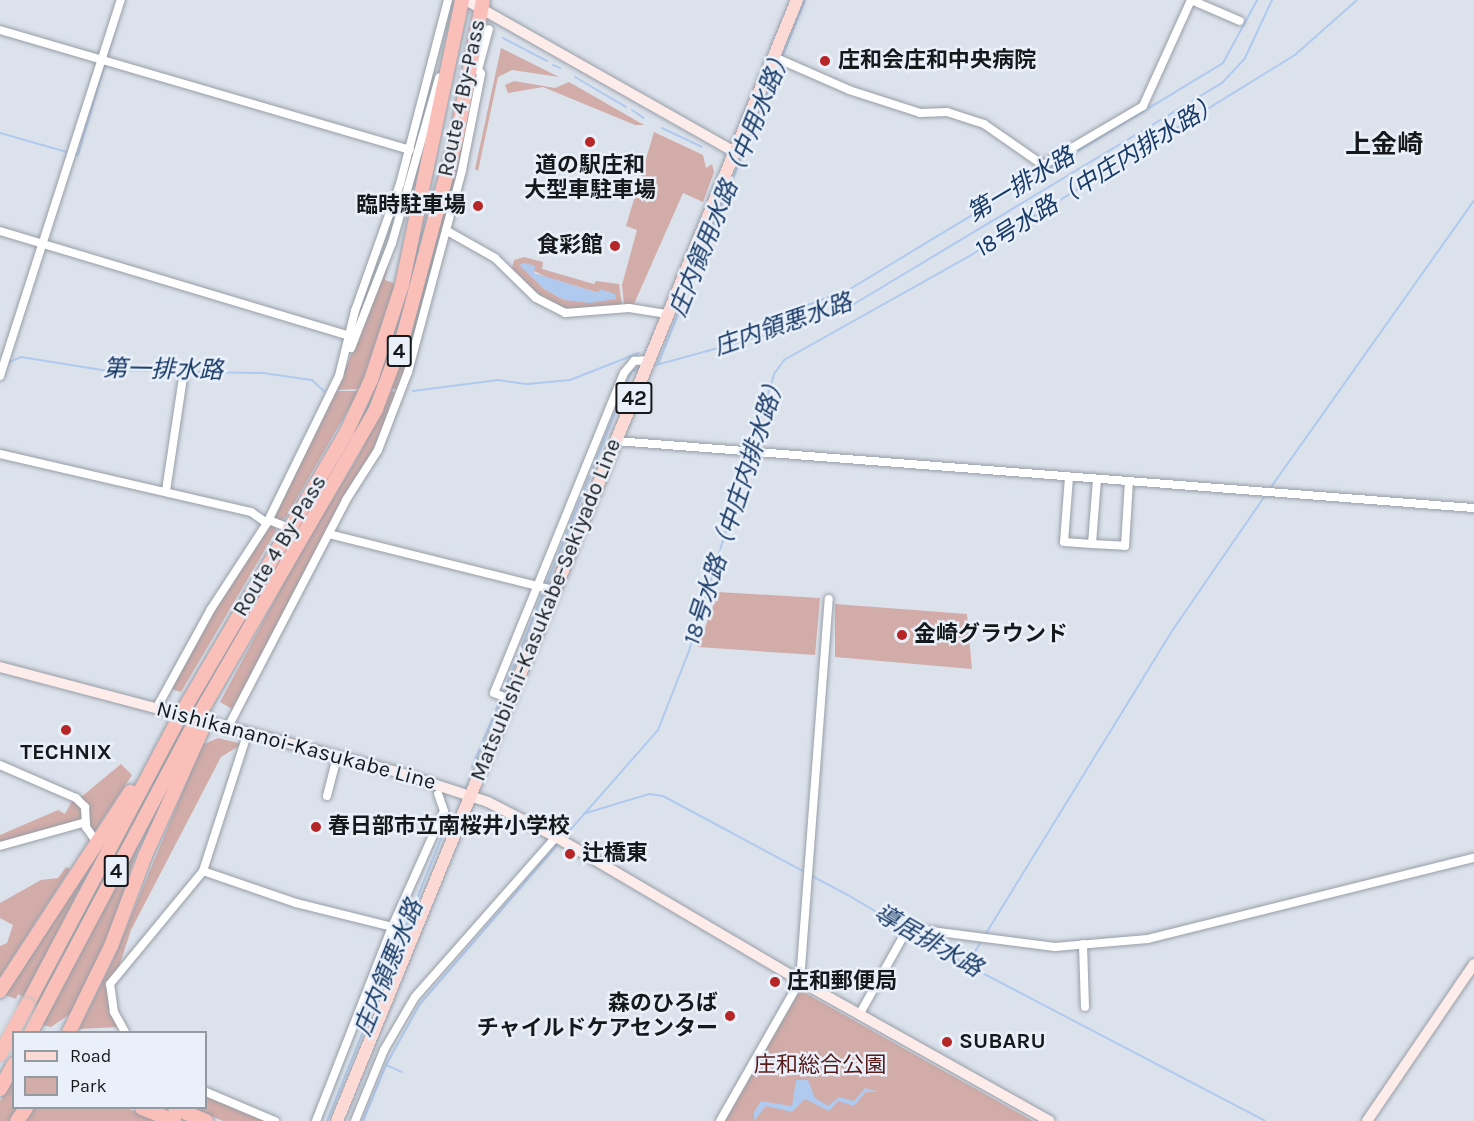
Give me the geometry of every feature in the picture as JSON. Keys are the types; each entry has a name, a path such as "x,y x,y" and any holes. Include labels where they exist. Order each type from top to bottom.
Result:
{"highway":[{"name":"Route 4 By-Pass","path":"13,1031 180,716 347,431 388,333 413,240 464,0"},
{"name":"Route 4 By-Pass","path":"200,722 285,576 299,541 364,432 396,359 476,62 482,4"},
{"name":"4","path":"0,991 97,843 160,738 180,716"},
{"name":"4","path":"34,1027 200,722"},
{"path":"69,1031 111,946 200,722"},
{"name":"Route 4 By-Pass","path":"0,1054 12,1032"},
{"path":"0,1089 11,1069"},
{"path":"147,1109 174,1121"},
{"path":"179,1109 206,1121"}],"main road":[{"path":"464,0 482,4 733,151"},
{"name":"Matsubishi-Kasukabe-Sekiyado Line","path":"337,1121 470,795 503,697 546,587 616,441 733,151 797,0"},
{"name":"Nishikananoi-Kasukabe Line","path":"0,667 470,795 556,837 800,981 1049,1121"},
{"path":"1367,1121 1474,964"}],"street":[{"path":"0,376 4,355 43,244 121,0"},
{"path":"345,361 349,336 410,150 448,0"},
{"path":"774,57 849,90 920,114 947,112 984,124 1043,165 1143,106 1191,0 1240,21"},
{"path":"227,729 346,500 378,450 424,326 448,232 481,74 476,62 489,29"},
{"path":"0,30 410,150"},
{"path":"156,709 211,609 268,522 345,361 392,243 454,39"},
{"path":"0,231 349,336"},
{"path":"448,232 474,241 536,298 565,313 629,308 668,314"},
{"path":"329,534 546,587 624,373 634,361 649,360"},
{"path":"166,491 183,377"},
{"path":"616,441 1474,508"},
{"path":"0,454 251,512 268,522 289,528"},
{"path":"1069,477 1064,542 1092,544 1125,546 1129,481"},
{"path":"1092,544 1097,479"},
{"path":"720,1121 800,981 828,599"},
{"path":"124,1031 114,1012 110,984 203,871 247,735"},
{"path":"327,796 337,757"},
{"path":"0,765 76,798 85,807 86,822 97,843"},
{"path":"316,1121 392,927 444,811 438,794"},
{"path":"0,846 86,822"},
{"path":"355,1121 384,1050 415,997 556,837"},
{"path":"860,1015 908,928 1055,946 1148,939 1474,858"},
{"path":"203,871 296,903 392,927"},
{"path":"1083,944 1085,1007"},
{"path":"207,1092 275,1121"}],"green space":[{"path":"501,48 559,77 512,70 498,77 478,171 475,169"},
{"path":"476,68 460,169 414,342 397,389 390,389"},
{"path":"514,81 555,88 569,82 644,125 635,125 543,87 508,93 505,85"},
{"path":"654,132 703,155 706,168 712,164 714,172 703,202 683,193 634,304 624,305 622,285 637,230 626,226"},
{"path":"390,257 385,280 396,284 360,389 337,390"},
{"path":"524,257 543,262 542,269 594,284 596,281 619,284 622,305 576,310 561,307 537,293 512,268 514,260","holes":["520,264 546,277 599,293 564,300 543,288"]},
{"path":"336,391 359,391 286,517 280,521 273,519"},
{"path":"389,391 396,392 369,460 232,709 220,702 307,540 357,459"},
{"path":"270,523 275,524 276,531 181,692 171,689 212,615"},
{"path":"718,592 820,598 815,655 698,647"},
{"name":"金崎グラウンド","path":"835,604 967,614 972,669 835,657"},
{"path":"218,738 242,744 221,757 131,930 116,976 108,984 111,1012 118,1027 79,1029 113,960 202,745"},
{"path":"121,764 132,775 93,834 80,798"},
{"path":"73,799 81,805 83,819 0,844 0,835 58,810 65,814"},
{"path":"141,838 104,951 70,1014 51,1027 42,1025"},
{"path":"96,857 24,997 18,994 16,999 5,995"},
{"path":"66,867 70,869 0,977 0,946 7,943 13,925 0,918 0,903 41,880 58,878"},
{"name":"庄和総合公園","path":"800,990 944,1071 1033,1121 725,1121"},
{"path":"12,1079 12,1109 19,1109 12,1121 0,1121 0,1101"},
{"path":"207,1094 268,1121 223,1121 194,1109 207,1109"},
{"path":"33,1109 129,1109 158,1121 25,1121"}],"water":[{"path":"525,263 535,266 534,273 598,293 600,289 615,294 616,299 590,303 564,300 543,288 519,265"},
{"path":"796,1080 808,1080 815,1098 828,1106 839,1097 854,1101 865,1088 879,1092 866,1092 854,1106 838,1101 829,1111 805,1099 792,1112 766,1106 754,1121 754,1112 761,1101 792,1106"}],"waterway":[{"name":"庄内領用水路（中用水路）","path":"658,364 805,0"},
{"name":"第一排水路","path":"750,327 850,289 1223,63 1257,0"},
{"name":"庄内領悪水路","path":"656,365 784,330 854,304 1222,83 1245,58 1272,0"},
{"name":"18号水路（中庄内排水路）","path":"564,837 658,730 689,651 774,374 784,360 971,255 1296,54 1357,0"},
{"path":"107,58 114,34"},
{"path":"503,38 547,61"},
{"path":"75,154 78,155 105,63"},
{"path":"553,65 560,68"},
{"path":"575,77 626,107"},
{"path":"632,110 644,118"},
{"path":"662,128 702,147"},
{"path":"0,133 70,153"},
{"path":"1269,490 1474,201"},
{"name":"第一排水路","path":"413,391 498,380 528,384 570,380 639,353"},
{"name":"第一排水路","path":"7,363 21,357 102,370 263,373 312,380 324,391"},
{"name":"庄内領悪水路","path":"503,693 632,371 639,369"},
{"path":"985,935 1172,631 1266,494"},
{"name":"庄内領悪水路","path":"472,767 501,698"},
{"name":"導居排水路","path":"586,813 649,794 663,796 846,894 967,965 1265,1121"},
{"name":"庄内領悪水路","path":"327,1121 450,816"},
{"name":"18号水路（中庄内排水路）","path":"363,1121 386,1065 420,1004 558,844"},
{"path":"967,965 982,940"},
{"path":"386,1065 402,1072"}],"place":[{"name":"庄和会庄和中央病院","path":"825,61"},
{"name":"道の駅庄和 大型車駐車場","path":"590,142"},
{"name":"臨時駐車場","path":"478,206"},
{"name":"食彩館","path":"615,246"},
{"name":"金崎グラウンド","path":"902,635"},
{"name":"TECHNIX","path":"66,730"},
{"name":"春日部市立南桜井小学校","path":"316,827"},
{"name":"辻橋東","path":"570,854"},
{"name":"庄和郵便局","path":"775,982"},
{"name":"森のひろば チャイルドケアセンター","path":"730,1016"},
{"name":"SUBARU","path":"947,1042"}],"district":[{"name":"上金崎","path":"1384,145"}]}
